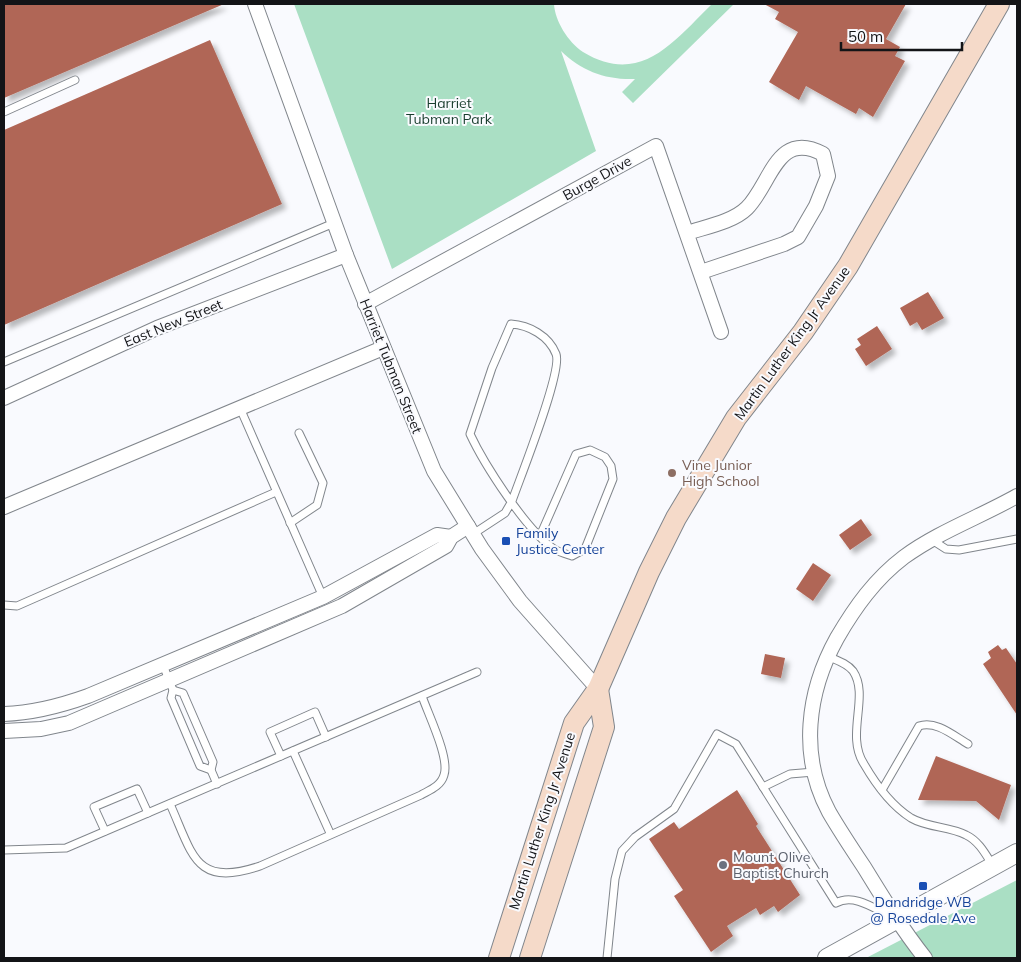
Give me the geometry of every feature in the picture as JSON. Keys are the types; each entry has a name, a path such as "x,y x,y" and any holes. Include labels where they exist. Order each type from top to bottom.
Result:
{"main road":[{"name":"Martin Luther King Jr Avenue","path":"499,958 574,723 598,689 649,572 701,476 736,418 803,332 848,266 999,4"},
{"path":"530,958 604,727 598,689"},
{"path":"538,936 544,958"}],"street":[{"name":"Harriet Tubman Street","path":"254,4 346,255 434,471 470,530 520,601 598,689"},
{"name":"Burge Drive","path":"365,304 656,146 721,332"},
{"path":"687,233 734,216 747,208 783,154 795,148 807,147 823,154 828,176 816,206 798,237 784,244 701,272"},
{"name":"East New Street","path":"4,398 157,328 346,255"},
{"path":"4,507 383,348"},
{"path":"925,958 897,919 828,811 814,772 809,724 816,685 827,656 852,612 875,582 904,558 931,540 1017,496"},
{"path":"4,714 25,714 51,708 163,665 323,597 437,535 451,537 470,530"},
{"path":"4,731 41,729 69,723 171,685 342,606 446,546 451,537"},
{"path":"827,958 1017,853"}],"lane":[{"path":"4,112 75,80"},
{"path":"4,362 334,223"},
{"path":"470,530 505,513 512,501 555,378 557,355 546,338 523,325 511,324 492,368 470,434 478,451 512,501 540,536 554,549 572,556 585,548 613,479 612,466 605,457 590,450 576,454 540,536"},
{"path":"240,408 323,597"},
{"path":"290,522 318,505 323,482 299,433"},
{"path":"4,605 17,606 276,492"},
{"path":"931,540 946,549 959,550 1017,539"},
{"path":"827,656 846,664 853,671 858,683 855,728 857,747 862,763 882,790 913,819 967,835 979,845 994,866"},
{"path":"163,665 171,685 171,698 200,766 211,770"},
{"path":"4,850 66,848 477,672"},
{"path":"171,685 183,694 213,762 211,770 217,784"},
{"path":"170,804 188,844 201,866 216,873 237,874 260,866 330,833 421,795 437,786 444,775 442,749 422,696"},
{"path":"281,756 270,732 315,712 326,737"},
{"path":"882,790 919,726 926,724 934,725 968,744"},
{"path":"607,958 615,879 622,851 635,838 674,809 716,734 736,744 836,903 842,899 852,899 897,919"},
{"path":"293,751 330,833"},
{"path":"763,787 790,774 814,772"},
{"path":"105,832 94,807 103,803 137,789 148,813"}],"green space":[{"name":"Harriet Tubman Park","path":"294,4 554,4 560,24 567,37 577,48 604,62 622,64 639,62 655,55 670,45 712,4 734,4 633,103 622,92 635,79 614,78 595,73 577,64 561,51 596,151 392,269"},
{"path":"1017,880 1017,958 866,958"}],"building":[{"path":"4,4 224,4 4,98"},
{"path":"764,4 906,4 886,39 900,47 895,56 905,61 873,117 859,108 856,114 806,86 799,100 769,82 798,32 775,19 779,12"},
{"path":"210,40 282,204 4,325 4,130"},
{"path":"928,292 944,318 922,330 917,322 910,326 900,308"},
{"path":"877,326 892,349 866,366 855,349 861,345 857,339"},
{"path":"861,519 872,535 850,550 839,535"},
{"path":"813,563 831,575 813,601 796,589"},
{"path":"998,645 1002,650 1006,648 1017,664 1017,715 983,664 991,658 988,652"},
{"path":"765,654 785,658 781,678 761,674"},
{"path":"936,756 1011,785 999,820 976,801 918,800"},
{"name":"Mount Olive Baptist Church","path":"737,790 758,824 756,826 800,895 778,912 774,906 760,915 756,908 727,926 733,936 711,952 674,896 683,890 649,839 674,822 679,829"}],"place":[{"name":"Vine Junior High School","path":"672,473"},
{"name":"Family Justice Center","path":"506,541"},
{"name":"Mount Olive Baptist Church","path":"723,865"},
{"name":"Dandridge WB @ Rosedale Ave","path":"923,886"}]}
